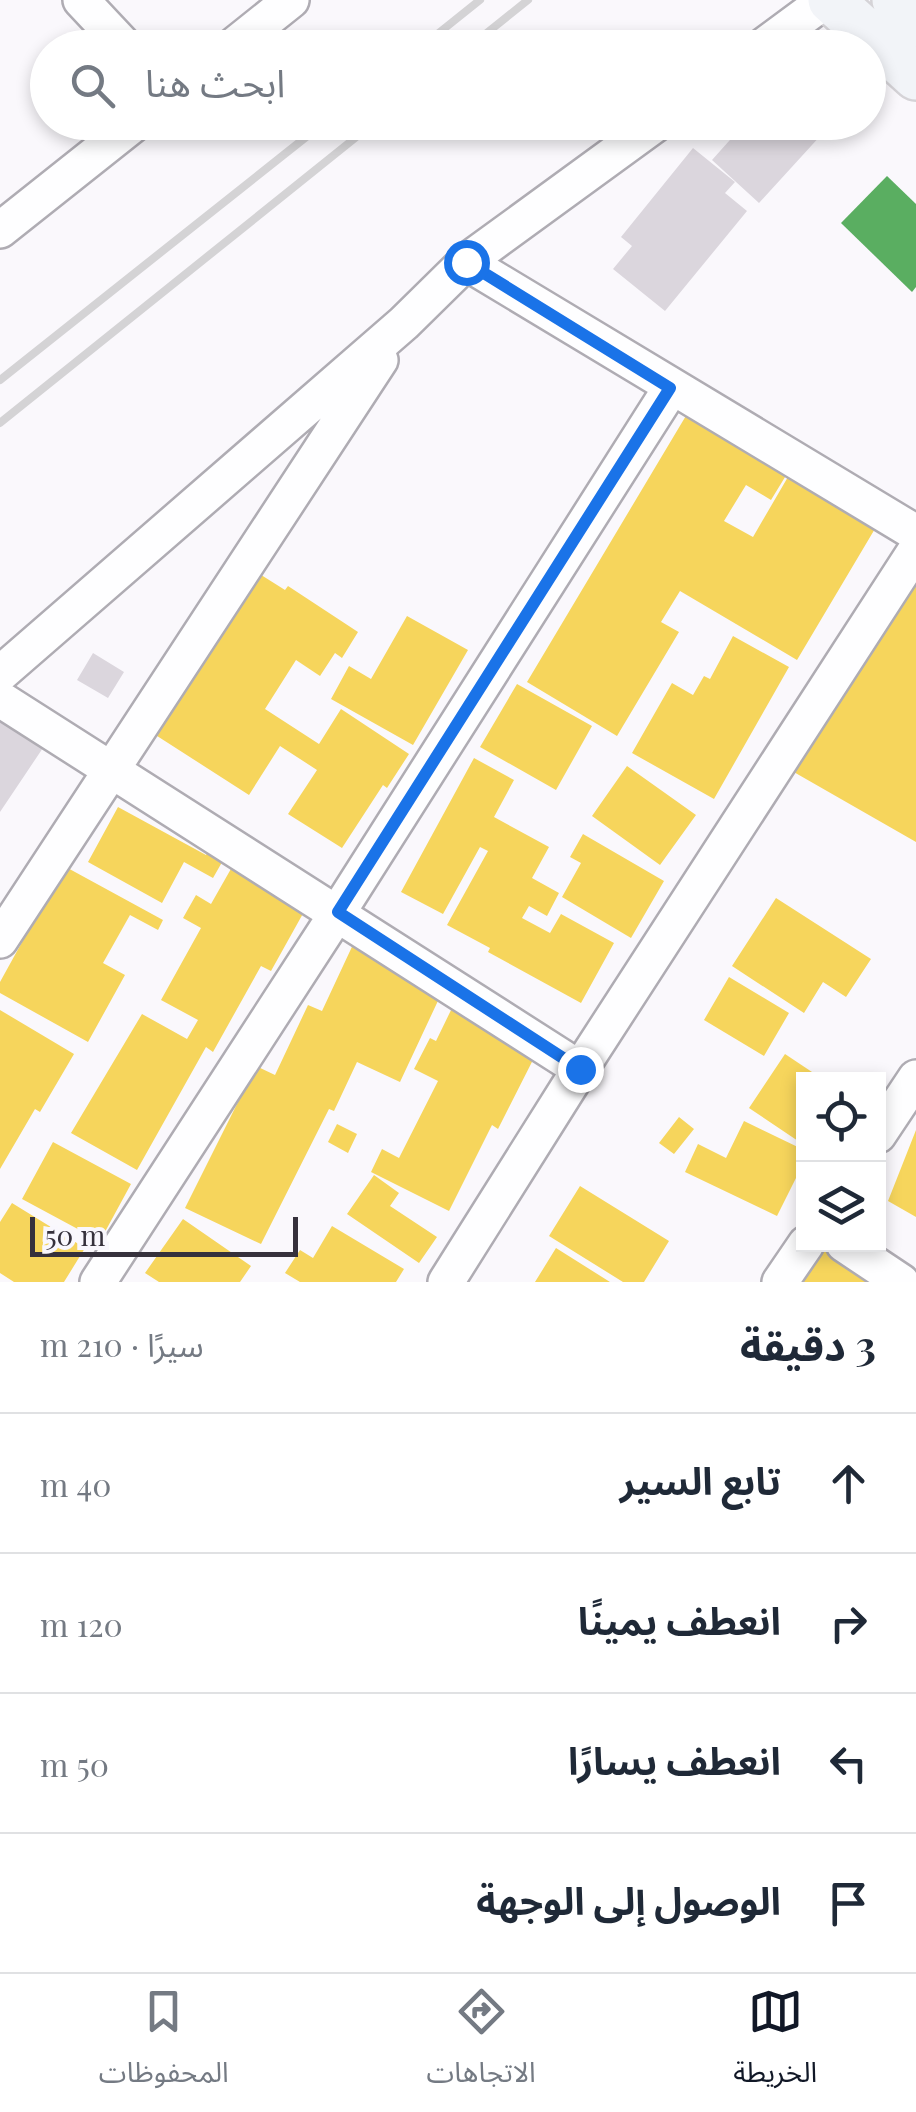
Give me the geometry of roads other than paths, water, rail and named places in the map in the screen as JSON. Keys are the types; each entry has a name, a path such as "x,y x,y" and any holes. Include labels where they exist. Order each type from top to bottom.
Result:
{"main road":[{"path":"829,0 863,30"},
{"path":"895,0 916,24"},
{"path":"886,50 916,77"}],"street":[{"path":"81,0 109,30"},
{"path":"254,30 291,0"},
{"path":"786,30 829,0"},
{"path":"0,230 113,140"},
{"path":"0,674 404,324 466,262 633,140"},
{"path":"466,262 916,533"},
{"path":"0,940 404,324"},
{"path":"98,1282 670,388"},
{"path":"446,1282 916,550"},
{"path":"0,699 580,1069"},
{"path":"886,1123 916,1078"},
{"path":"780,1282 801,1252"},
{"path":"856,1252 901,1282"}],"railway":[{"path":"442,30 480,0"},
{"path":"490,30 528,0"},
{"path":"0,380 302,140"},
{"path":"0,423 353,140"}]}
